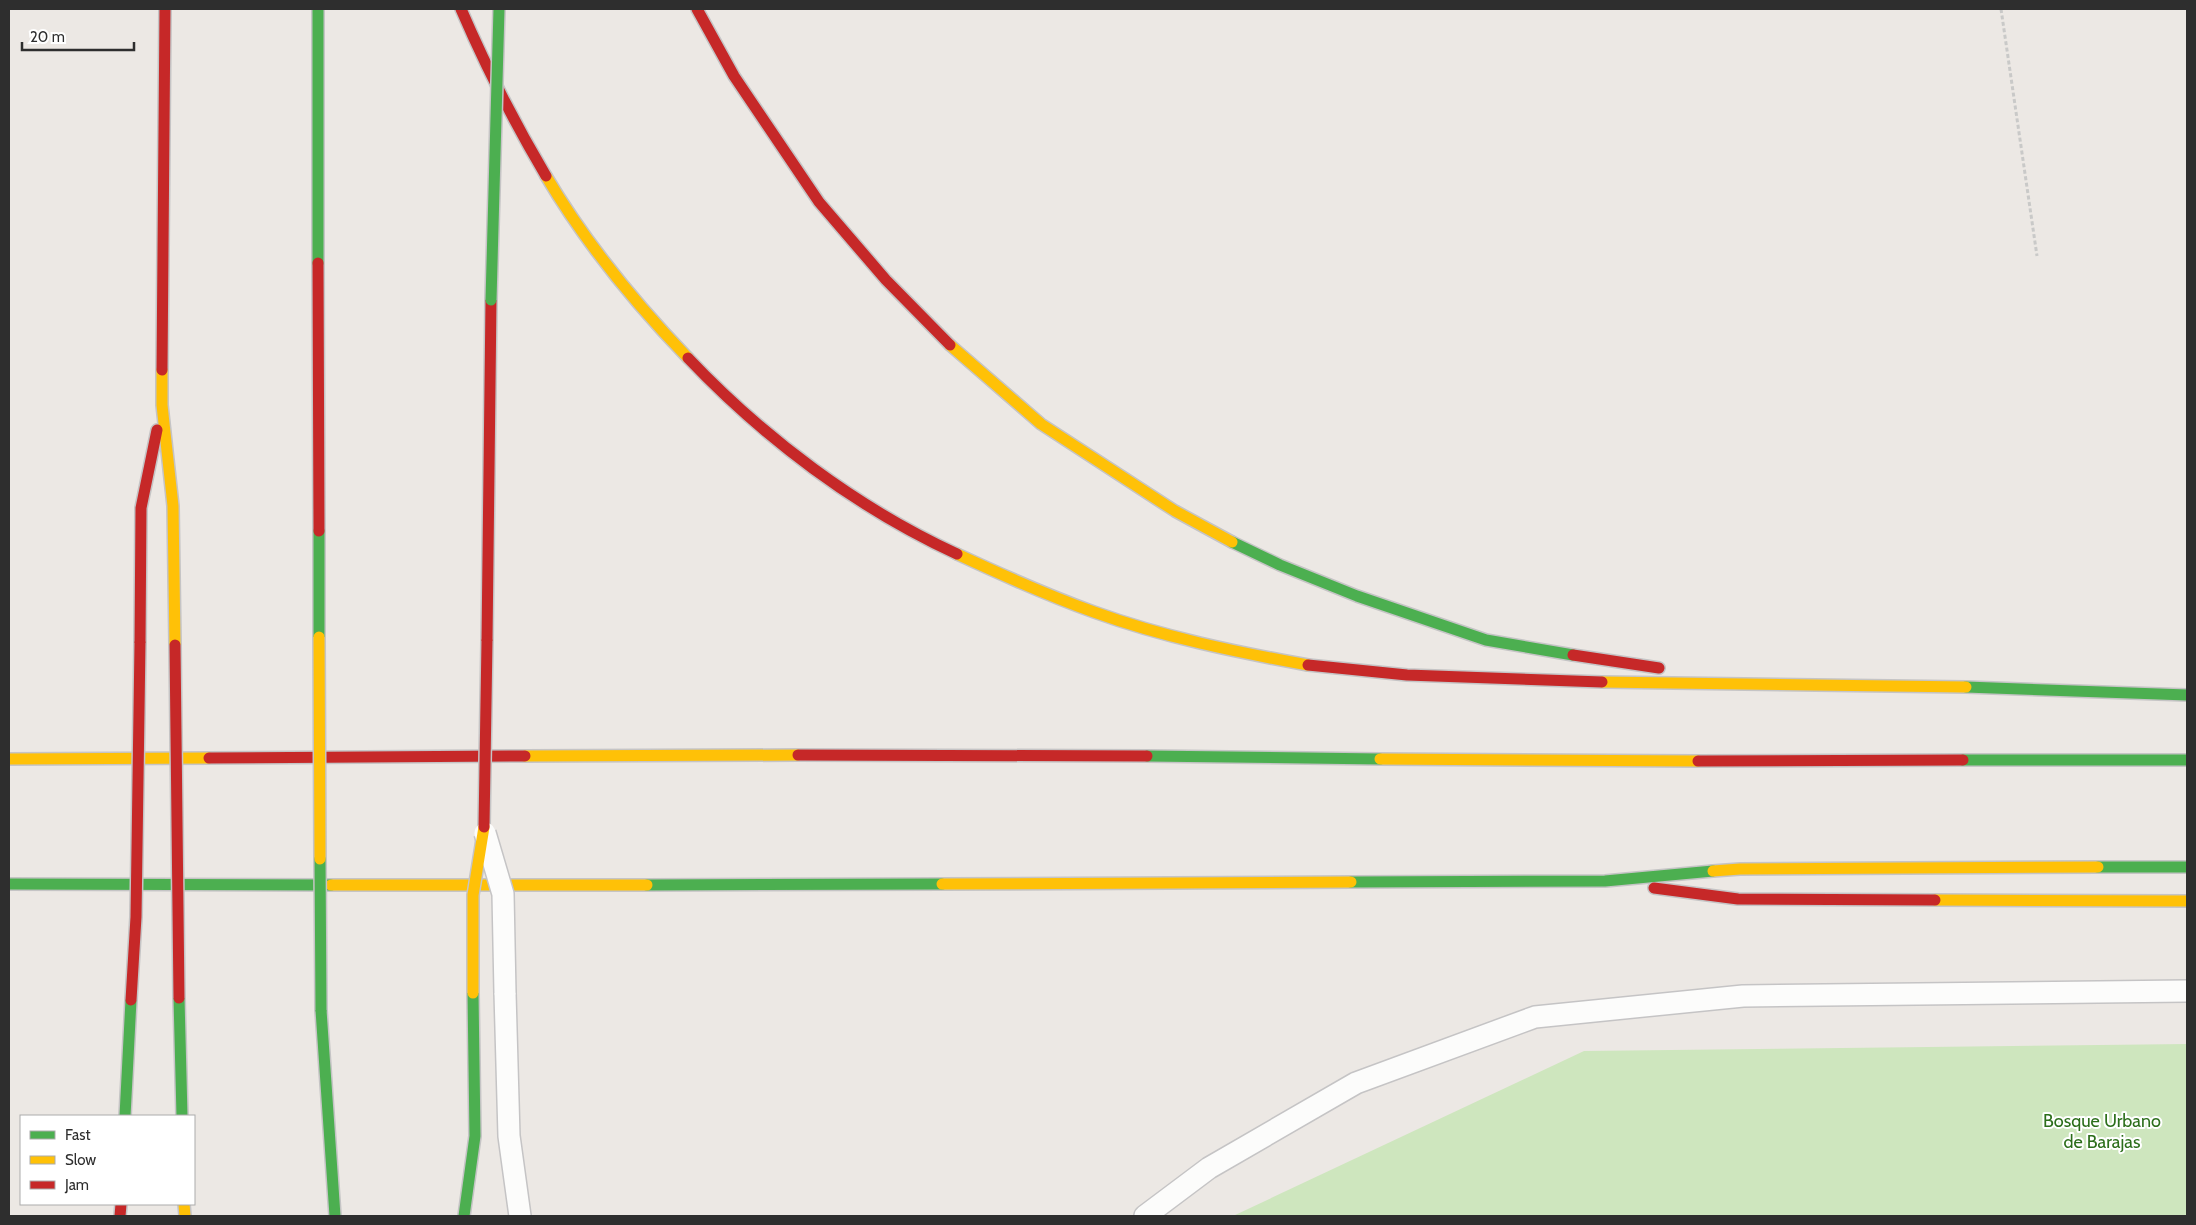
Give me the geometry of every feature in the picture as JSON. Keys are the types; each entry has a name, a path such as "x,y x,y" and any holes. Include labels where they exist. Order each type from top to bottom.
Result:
{"main road":[{"path":"165,9 162,404 173,506 182,1115"},
{"path":"318,9 321,1010 335,1216"},
{"path":"462,9 482,61 546,175 595,248 644,312 714,385 758,425 835,482 919,534 982,567 1062,601 1216,648 1324,668 1426,676 1537,681 1798,684 2187,695"},
{"path":"464,1216 474,1136 473,895 484,827 491,300 499,9"},
{"path":"697,9 734,76 819,202 886,280 958,354 1041,424 1175,511 1226,539 1280,565 1357,596 1486,640 1618,663 1798,684"},
{"path":"125,1115 136,916 141,508 162,404"},
{"path":"9,759 991,754 1565,761 2187,760"},
{"path":"9,884 617,885 1605,881 1740,869 2187,868"},
{"path":"1605,881 1738,899 2187,902"}],"lane":[{"path":"484,827 503,894 509,1136 520,1216"},
{"path":"1145,1216 1209,1168 1356,1083 1535,1017 1743,996 2187,991"}],"path":[{"path":"2001,9 2038,256"}],"green space":[{"name":"Bosque Urbano de Barajas","path":"2187,1044 2187,1216 1233,1216 1584,1051"}],"traffic: fast":[{"path":"318,9 318,263"},
{"path":"491,300 499,9"},
{"path":"319,531 319,637"},
{"path":"1232,542 1280,565 1357,596 1486,640 1573,655"},
{"path":"1966,687 2187,695"},
{"path":"1147,756 1380,759"},
{"path":"1963,760 2187,760"},
{"path":"320,859 321,1010"},
{"path":"2098,867 2187,867"},
{"path":"1351,882 1605,881 1713,871"},
{"path":"9,884 331,885"},
{"path":"647,885 942,884"},
{"path":"464,1216 475,1136 473,993"},
{"path":"179,998 182,1115"},
{"path":"125,1115 131,1000"},
{"path":"321,1010 335,1216"}],"traffic: slow":[{"path":"546,176 594,248 630,294 688,358"},
{"path":"950,345 1041,424 1175,511 1232,542"},
{"path":"162,370 162,405 173,506 175,645"},
{"path":"957,554 1042,592 1120,621 1200,643 1308,665"},
{"path":"319,637 320,859"},
{"path":"1602,682 1966,687"},
{"path":"525,756 798,755"},
{"path":"9,759 209,758"},
{"path":"1380,759 1698,761"},
{"path":"473,993 473,895 484,827"},
{"path":"1713,871 1740,869 2098,867"},
{"path":"942,884 1351,882"},
{"path":"331,885 647,885"},
{"path":"1935,900 2187,901"},
{"path":"184,1205 185,1216"}],"traffic: jam":[{"path":"162,370 165,9"},
{"path":"461,9 501,94 546,176"},
{"path":"697,9 734,76 819,202 886,280 950,345"},
{"path":"318,263 319,531"},
{"path":"487,641 491,300"},
{"path":"688,358 748,416 814,469 883,515 957,554"},
{"path":"140,643 141,508 157,430"},
{"path":"484,827 487,641"},
{"path":"131,1000 136,917 140,643"},
{"path":"175,645 179,998"},
{"path":"1573,655 1659,668"},
{"path":"1308,665 1407,675 1602,682"},
{"path":"798,755 1147,756"},
{"path":"209,758 525,756"},
{"path":"1698,761 1963,760"},
{"path":"1654,888 1738,899 1935,900"},
{"path":"120,1216 121,1205"}]}
